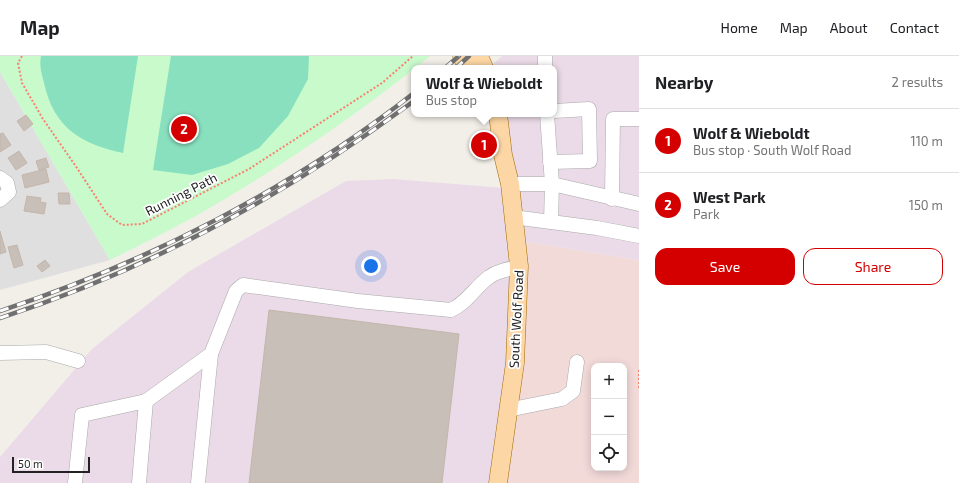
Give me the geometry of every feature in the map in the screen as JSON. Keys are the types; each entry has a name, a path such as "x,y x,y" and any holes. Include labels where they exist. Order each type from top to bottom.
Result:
{"main road":[{"name":"South Wolf Road","path":"486,117 503,155"},
{"name":"South Wolf Road","path":"498,117 503,155 510,184 519,268 515,362 498,483"}],"street":[{"path":"550,162 590,161 589,109 557,111"},
{"path":"547,117 552,184 552,222"},
{"path":"612,199 613,120 639,119"},
{"path":"0,178 7,183 9,192 0,200"},
{"path":"510,184 552,184 639,204"},
{"path":"513,218 552,222 639,236"},
{"path":"198,483 211,354 236,291 243,285 358,301 451,310 458,307 489,278 501,271 519,268"},
{"path":"0,353 46,352 78,361"},
{"path":"75,483 82,414 146,401 211,354"},
{"path":"508,410 562,399 574,391 577,362"},
{"path":"139,483 146,401"}],"path":[{"name":"Running Path","path":"22,56 18,63 22,83 25,89 107,214 122,225 142,224 249,169 382,83 413,56"},
{"path":"639,370 639,390"}],"shaded area":[{"path":"502,56 639,56 639,260 523,241 503,117 557,117 557,65 492,65"},
{"path":"0,72 110,260 0,290"},
{"path":"393,179 504,188 512,277 508,363 490,483 0,483 0,457 92,349 188,272 346,181"},
{"path":"523,241 639,260 639,483 503,483"}],"green space":[{"path":"0,56 430,56 419,65 411,65 411,71 402,78 286,161 194,217 110,260 0,72"},
{"path":"41,56 138,56 123,153 94,145 82,139 62,123 49,99 41,70"},
{"path":"171,56 309,56 308,79 288,116 259,148 228,164 192,175 153,170"}],"building":[{"path":"26,115 33,124 24,131 17,121"},
{"path":"3,133 11,145 0,152 0,134"},
{"path":"19,151 27,163 16,170 8,158"},
{"path":"46,158 49,167 39,170 36,161"},
{"path":"46,169 49,182 25,188 22,175"},
{"path":"58,193 69,193 70,204 59,204"},
{"path":"27,196 41,198 40,202 46,203 44,214 24,211"},
{"path":"0,231 6,252 0,254"},
{"path":"17,245 23,265 14,268 8,247"},
{"path":"45,260 50,266 42,272 37,266"},
{"path":"269,310 459,334 442,483 249,483"}],"railway":[{"path":"448,65 459,56"},
{"path":"459,65 469,56"},
{"path":"0,311 55,292 110,270 164,246 216,220 318,161 367,128 411,95"},
{"path":"0,318 110,277 164,253 216,226 317,168 411,103"}],"place":[{"name":"West Park","path":"184,129"},
{"name":"Wolf & Wieboldt","path":"484,145"}]}
